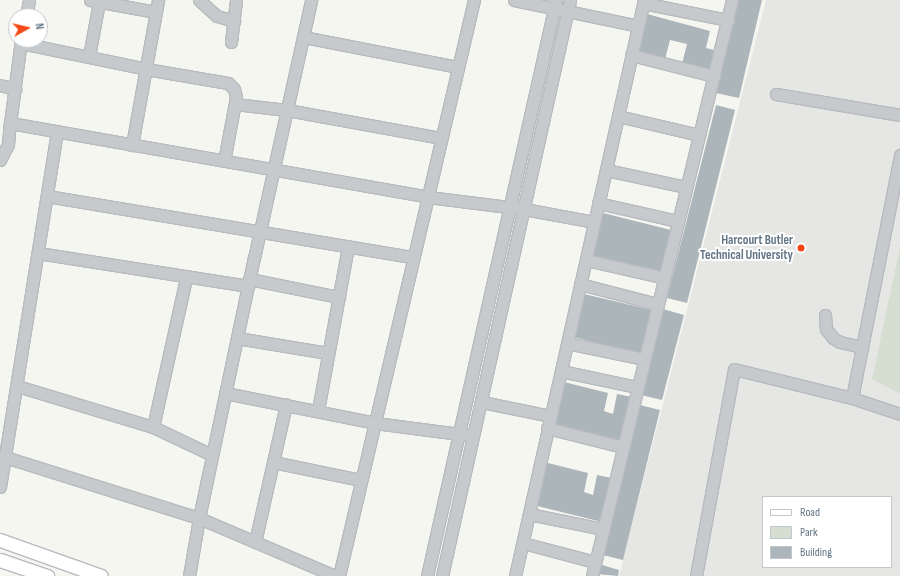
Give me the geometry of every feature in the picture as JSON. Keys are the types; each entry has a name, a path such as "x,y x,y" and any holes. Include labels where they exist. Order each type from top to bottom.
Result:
{"main road":[{"path":"0,540 101,576"},
{"path":"0,560 47,576"}],"street":[{"path":"132,145 158,0"},
{"path":"199,0 217,16 234,21"},
{"path":"231,42 236,0"},
{"path":"189,576 199,518 248,282 311,0"},
{"path":"339,576 474,0"},
{"path":"514,0 569,5 638,26"},
{"path":"592,576 657,304 665,278 685,186 732,0"},
{"path":"88,56 95,1 156,12"},
{"path":"516,576 547,428 643,1 728,20"},
{"path":"427,576 555,4"},
{"path":"442,576 482,402 569,5"},
{"path":"303,37 458,67"},
{"path":"0,160 8,144 20,48"},
{"path":"48,48 146,69 224,82 234,89 235,104 224,161"},
{"path":"631,55 714,76"},
{"path":"0,86 14,89"},
{"path":"776,94 900,115"},
{"path":"235,104 287,110 441,138"},
{"path":"618,116 698,135"},
{"path":"10,123 57,133 273,169 428,197 524,209 594,222"},
{"path":"0,487 57,133"},
{"path":"852,398 900,155"},
{"path":"606,170 685,186"},
{"path":"47,196 259,233 413,257"},
{"path":"598,203 677,221"},
{"path":"318,410 348,247"},
{"path":"38,253 186,278 248,282 339,297"},
{"path":"586,260 665,278"},
{"path":"153,427 186,278"},
{"path":"580,284 657,304"},
{"path":"825,315 826,329 833,338 840,342 862,347"},
{"path":"237,338 328,353"},
{"path":"567,343 644,359"},
{"path":"696,576 734,369 852,398 900,414"},
{"path":"561,371 637,387"},
{"path":"17,386 153,427 212,455"},
{"path":"225,393 318,410 375,423 474,436"},
{"path":"482,402 550,416"},
{"path":"256,542 286,404"},
{"path":"547,428 623,447"},
{"path":"5,457 199,518 335,576"},
{"path":"273,462 361,480"},
{"path":"529,514 603,529"},
{"path":"523,543 595,562"}],"shaded area":[{"name":"Harcourt Butler Technical University","path":"766,0 900,0 900,576 619,576"}],"green space":[{"path":"900,247 900,394 872,379"}],"building":[{"path":"738,0 762,0 739,98 716,93"},
{"path":"647,14 710,31 706,48 718,51 713,72 682,64 687,44 670,40 665,59 637,52"},
{"path":"716,105 735,110 687,303 667,298"},
{"path":"603,213 671,230 661,273 592,257"},
{"path":"584,294 652,310 642,354 573,337"},
{"path":"663,309 684,315 662,400 641,395"},
{"path":"564,382 608,393 604,411 613,414 617,394 632,397 622,441 553,424"},
{"path":"640,405 660,410 623,560 603,555"},
{"path":"544,462 588,473 584,492 593,495 597,475 612,478 602,522 533,505"},
{"path":"599,564 619,570 618,576 597,574"}],"place":[{"name":"Harcourt Butler Technical University","path":"801,248"}]}
